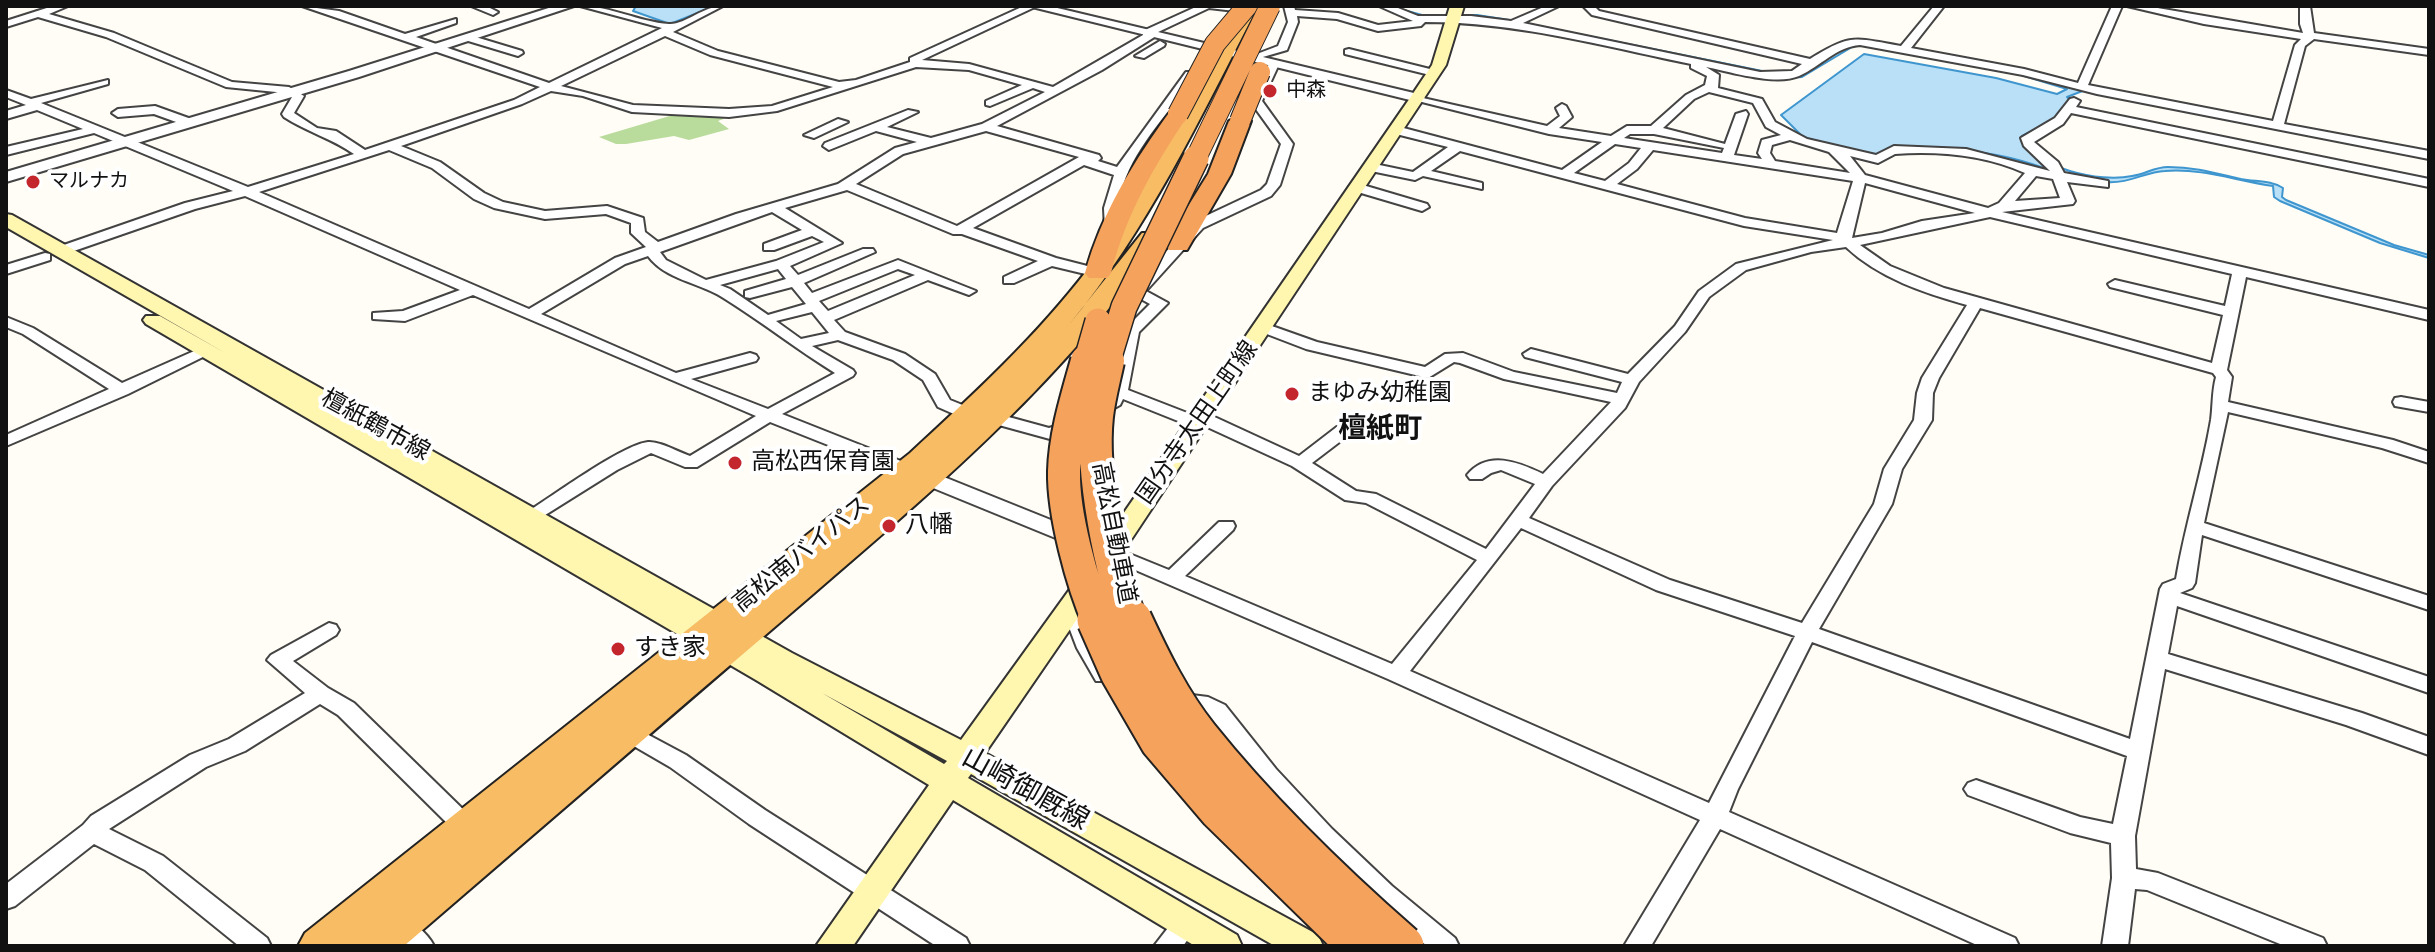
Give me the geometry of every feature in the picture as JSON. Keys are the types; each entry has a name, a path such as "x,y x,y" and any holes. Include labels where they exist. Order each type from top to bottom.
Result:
{"highway":[{"name":"高松南バイパス","path":"982,416 1098,273 1136,216 1230,44 1246,6"},
{"path":"1098,273 1112,231 1148,157 1178,114 1215,44 1246,6"},
{"name":"高松自動車道","path":"1246,6 1103,305 1071,420 1064,472 1072,530 1091,604 1121,672 1161,741 1219,809 1359,946"},
{"name":"高松南バイパス","path":"320,946 466,827 722,637 1058,355 1121,280 1168,211 1263,61 1283,7"},
{"path":"1178,245 1183,230 1210,191 1226,159 1283,7"},
{"name":"高松自動車道","path":"1283,7 1124,307 1108,359 1097,418 1097,473 1120,596 1157,675 1197,736 1255,803 1330,882 1403,946"},
{"name":"高松南バイパス","path":"397,939 628,732 722,637"}],"main road":[{"name":"国分寺太田上町線","path":"833,946 1264,328 1296,274 1418,98 1465,14"},
{"name":"檀紙鶴市線","path":"6,219 54,254 207,351 722,637"},
{"name":"檀紙鶴市線","path":"6,235 54,254 534,516 722,637"},
{"name":"山崎御厩線","path":"722,637 956,769 1306,946"},
{"name":"山崎御厩線","path":"956,769 1177,935 1225,946"}],"street":[{"path":"6,24 63,6"},
{"path":"307,6 552,87 585,93 632,108 729,113 773,109 848,86 1038,6 1153,37 1230,44 1263,61 1549,130 1650,145 1729,152"},
{"path":"6,177 568,6"},
{"path":"585,6 666,29 714,53 848,86"},
{"path":"6,270 190,206 250,193 392,147 552,87 718,6"},
{"path":"529,315 620,261 846,185 899,151 986,127 1206,6"},
{"path":"1212,6 1246,6"},
{"path":"1384,6 1400,14 1435,20"},
{"path":"1514,23 1554,6"},
{"path":"1588,6 1596,13 1812,63"},
{"path":"1905,49 1939,6"},
{"path":"1396,674 1546,482 1619,404 1632,380 1680,329 1704,294 1741,267 1845,240 1884,237 1922,225 1962,220 1997,208 2068,201 2055,171 2028,143 2027,138 2059,121 2075,98 2088,89 2117,6"},
{"path":"2132,6 2204,21 2429,52"},
{"path":"2305,6 2309,36"},
{"path":"472,7 493,12"},
{"path":"1283,7 1338,16 1378,28 1465,14 1677,59 1768,74 1794,74 1847,41 1905,49 2088,89 2429,155"},
{"path":"39,14 110,35 230,85 292,92 298,99 288,114 313,131 332,134 365,156"},
{"path":"6,35 62,20"},
{"path":"406,37 452,21"},
{"path":"2276,126 2300,45 2309,36"},
{"path":"1125,49 1143,55 1153,37"},
{"path":"469,38 518,53"},
{"path":"1112,231 1110,205 1123,169 1199,59 1230,44"},
{"path":"1349,52 1434,73"},
{"path":"1677,59 1713,75 1710,87"},
{"path":"1058,355 1088,335 1137,293 1198,225 1257,200 1273,185 1287,144 1277,128 1263,117 1256,101 1263,61"},
{"path":"896,68 940,63 1055,91"},
{"path":"6,115 104,82"},
{"path":"990,103 1031,85"},
{"path":"1654,130 1690,97 1710,87 1758,101 1770,124 1791,136 1830,149 1878,159 1892,150 1950,152 2014,161 2033,172 2055,171 2103,184"},
{"path":"6,93 250,193 675,378 1172,578 1716,815 2006,946"},
{"path":"1549,130 1566,117 1562,108"},
{"path":"2069,109 2429,183"},
{"path":"118,113 155,110 190,123"},
{"path":"829,146 912,112"},
{"path":"1729,152 1742,114"},
{"path":"2105,131 2111,118"},
{"path":"810,135 836,124 853,136"},
{"path":"2255,146 2260,139 2257,131 2276,126"},
{"path":"874,127 930,142"},
{"path":"986,127 1123,169"},
{"path":"6,151 93,130"},
{"path":"1396,130 1744,222 1845,240 1879,265 1906,278 1976,302 2219,370 2224,377 2220,417 2194,526 2185,583 2170,589 2155,658 2141,752 2123,836 2124,878 2115,946"},
{"path":"1564,174 1627,130 1654,130 1771,164 1860,178 1997,208 2240,272 2429,315"},
{"path":"1771,164 1764,153 1766,143 1791,136"},
{"path":"1607,186 1633,166 1650,145"},
{"path":"1370,167 1415,176 1458,146"},
{"path":"392,147 436,165 479,196 499,205 545,215 607,210 633,217 638,221 638,233 654,249 661,263 725,292 798,344 847,373 691,463 650,447 534,516"},
{"path":"1808,169 1806,163 1830,149"},
{"path":"1830,149 1860,178"},
{"path":"961,229 1086,158"},
{"path":"1421,172 1477,186"},
{"path":"1997,208 2033,172"},
{"path":"1845,240 1860,178"},
{"path":"846,185 1051,261 1098,273"},
{"path":"1356,187 1422,207"},
{"path":"704,285 781,264 835,243 774,208"},
{"path":"769,247 814,230"},
{"path":"750,294 795,281 868,252"},
{"path":"1009,280 1051,261"},
{"path":"781,264 839,335 899,357 929,377 944,403 1043,433 1059,433 1107,407 1119,392 1131,331 1160,303 1137,293"},
{"path":"817,308 898,264 969,291"},
{"path":"2219,370 2240,272"},
{"path":"774,317 817,308 928,275"},
{"path":"2115,284 2233,313"},
{"path":"378,316 405,316 473,290"},
{"path":"1637,946 1716,815 1726,789 1807,632 1883,504 1891,468 1925,416 1929,383 1976,302"},
{"path":"6,322 28,331 122,390"},
{"path":"1264,328 1312,346 1428,373 1451,357 1463,358 1510,376 1620,399"},
{"path":"798,344 839,335"},
{"path":"6,441 207,351"},
{"path":"1531,354 1632,380"},
{"path":"675,378 750,358"},
{"path":"1119,392 1200,420 1298,462 1351,496 1370,498 1489,558"},
{"path":"2401,402 2429,407"},
{"path":"2219,405 2373,440 2429,458"},
{"path":"1298,462 1312,457 1344,430"},
{"path":"1476,475 1485,466 1501,463 1546,482"},
{"path":"1518,520 1663,585 1807,632 2141,752"},
{"path":"1172,578 1226,526"},
{"path":"2194,526 2429,603"},
{"path":"2169,596 2429,685"},
{"path":"1071,606 1087,648 1111,688 1121,695 1208,705 1217,711 1259,769 1293,807 1352,865 1446,946"},
{"path":"329,630 278,660 320,694 346,709 466,827"},
{"path":"2155,658 2354,719 2429,746"},
{"path":"6,898 92,832 99,823 198,761 237,745 320,694"},
{"path":"628,732 678,761 757,817 957,946"},
{"path":"1976,789 2078,826 2123,836"},
{"path":"92,832 154,863 258,946"},
{"path":"2124,878 2149,880 2314,946"}],"green space":[{"path":"683,112 734,115 718,121 729,129 689,140 674,136 616,144 599,137"}],"water":[{"path":"636,6 715,6 670,24 633,11"},
{"path":"1389,6 1422,15 1477,15 1509,20 1782,75 1797,75 1853,42 2025,72 2085,90 2067,97 2069,99 2060,117 2022,136 2040,157 2054,165 2087,175 2119,178 2163,167 2188,168 2273,184 2283,188 2282,197 2286,200 2394,245 2429,255 2429,258 2380,243 2280,201 2274,197 2273,186 2179,171 2157,172 2122,181 2092,181 2006,157 1962,151 1889,149 1876,156 1840,150 1803,137 1781,115 1864,54 1996,78 2057,94 2067,89 2021,75 1857,44 1802,77 1789,78 1515,23 1466,16 1417,17"}],"place":[{"name":"中森","path":"1270,91"},
{"name":"マルナカ","path":"33,182"},
{"name":"まゆみ幼稚園","path":"1292,394"},
{"name":"高松西保育園","path":"735,463"},
{"name":"八幡","path":"889,526"},
{"name":"すき家","path":"618,649"}],"district":[{"name":"檀紙町","path":"1380,430"}]}
